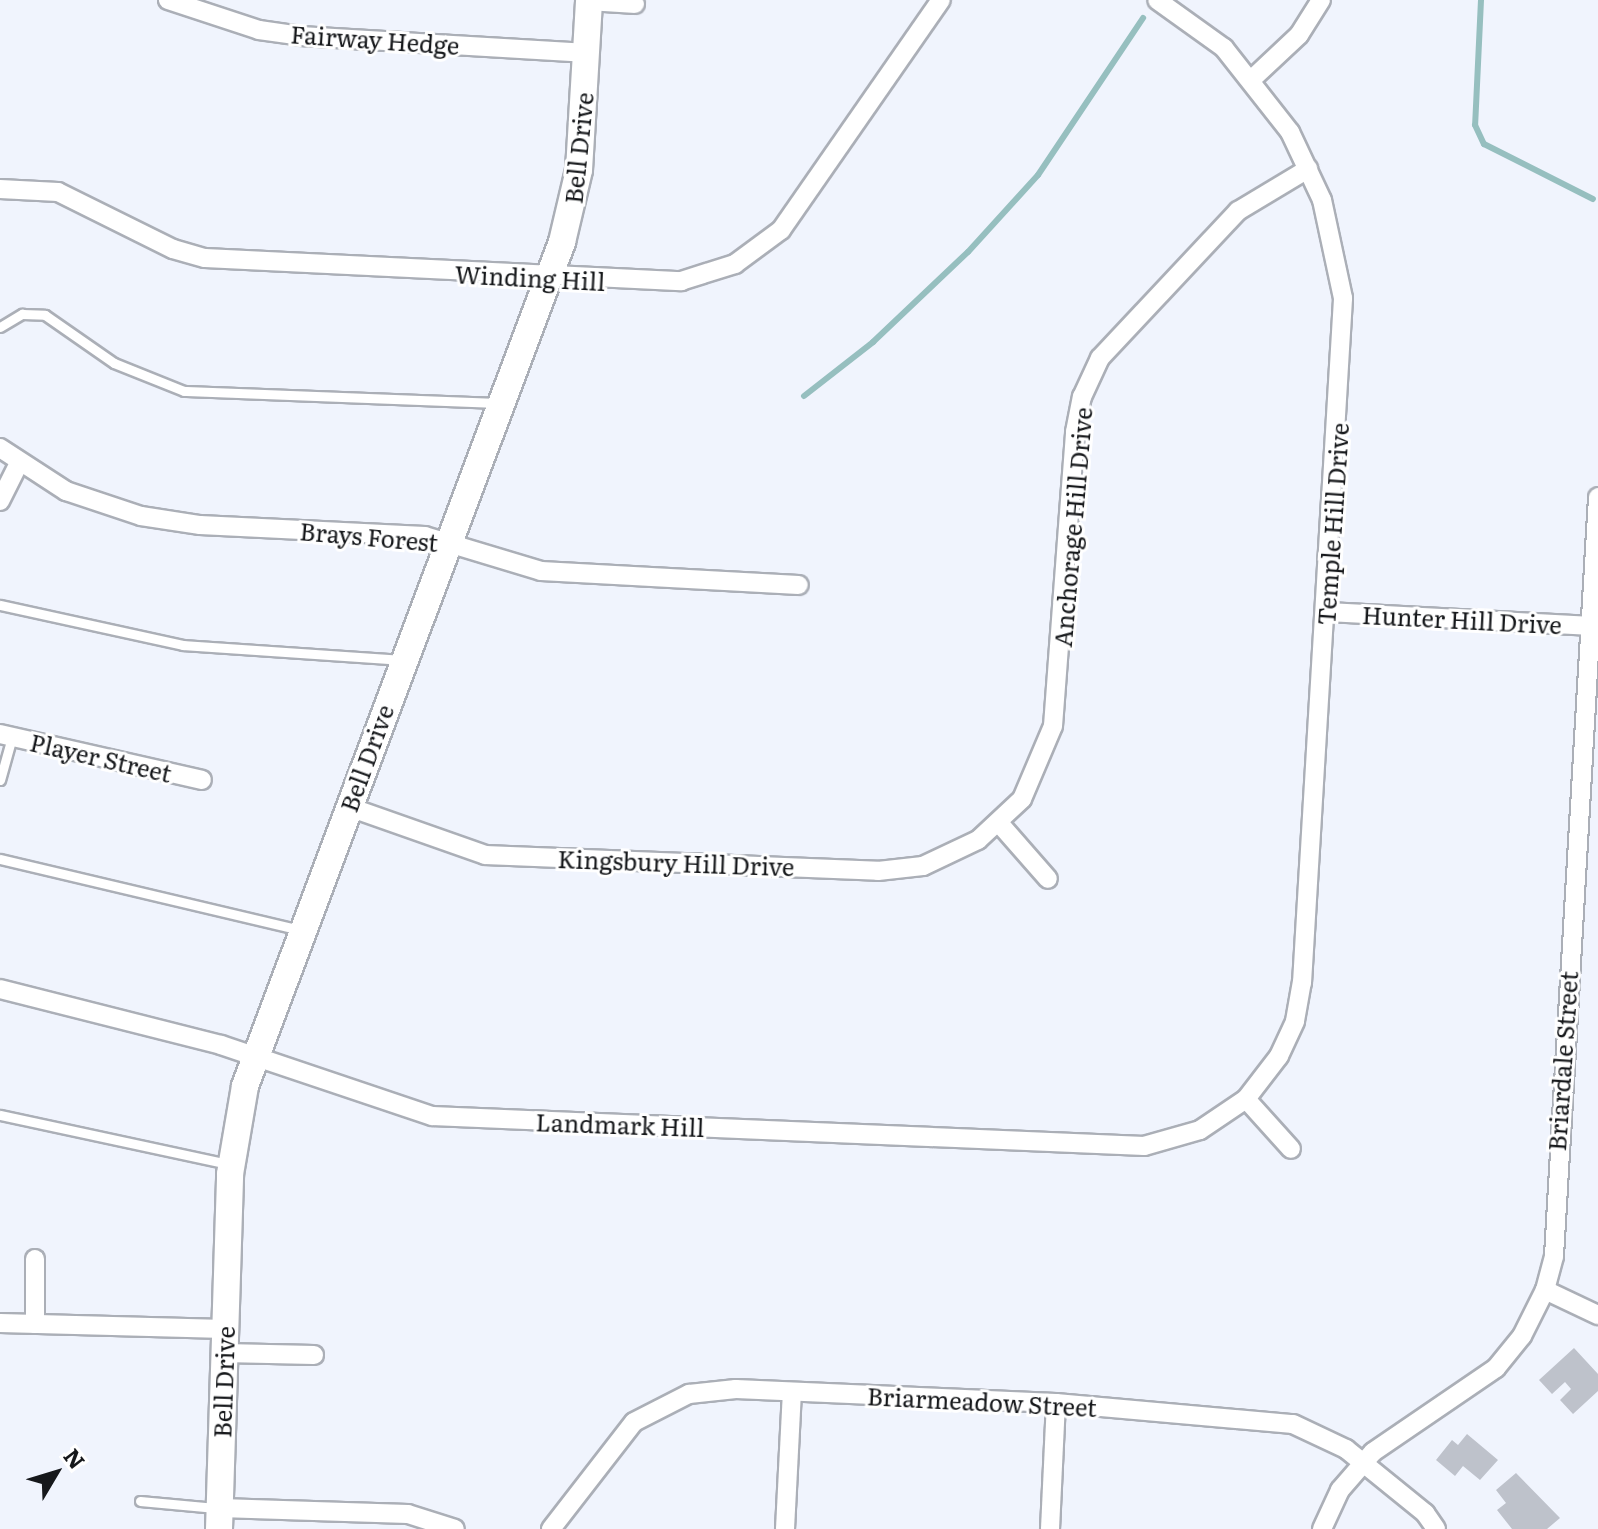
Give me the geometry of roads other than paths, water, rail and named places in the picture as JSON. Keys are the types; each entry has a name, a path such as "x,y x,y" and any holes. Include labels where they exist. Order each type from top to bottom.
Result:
{"street":[{"name":"Fairway Hedge","path":"168,0 247,27 301,36 587,53"},
{"name":"Winding Hill","path":"0,189 58,192 173,249 205,258 548,278 681,281 718,271 752,254 804,204 941,0"},
{"name":"Temple Hill Drive","path":"1157,0 1224,48 1290,132 1308,169 1335,244 1343,298 1327,612 1302,983 1295,1021 1279,1056 1246,1099"},
{"path":"1251,80 1299,35 1321,0"},
{"name":"Bell Drive","path":"219,1519 231,1164 236,1122 300,930 502,403 573,207 589,1 635,4"},
{"name":"Anchorage Hill Drive","path":"999,823 1022,799 1053,726 1075,432 1082,397 1100,358 1238,211 1308,169"},
{"name":"Brays Forest","path":"0,448 66,491 141,516 200,525 394,533 449,543 541,571 799,585"},
{"path":"0,501 19,463"},
{"name":"Briardale Street","path":"1322,1529 1340,1490 1362,1462 1496,1368 1522,1336 1545,1290 1554,1256 1595,626 1598,497"},
{"name":"Hunter Hill Drive","path":"1327,612 1595,626"},
{"name":"Player Street","path":"6,735 202,780"},
{"name":"Kingsbury Hill Drive","path":"349,807 485,855 878,871 942,860 999,823"},
{"path":"999,823 1048,879"},
{"name":"Landmark Hill","path":"0,989 256,1055 432,1116 1144,1146 1200,1130 1246,1099"},
{"path":"1246,1099 1291,1149"},
{"path":"35,1259 35,1324"},
{"path":"1545,1290 1598,1315"},
{"path":"0,1323 224,1341 314,1355"},
{"name":"Briarmeadow Street","path":"551,1529 613,1444 660,1405 719,1389 1056,1403 1293,1424 1329,1439 1362,1462 1425,1513 1436,1529"},
{"path":"785,1529 792,1392"},
{"path":"1050,1529 1056,1403"},
{"path":"219,1519 408,1514 455,1529"}],"lane":[{"path":"0,327 22,314 45,315 114,363 184,391 502,403"},
{"path":"0,605 183,645 402,660"},
{"path":"0,780 6,735"},
{"path":"0,859 300,930"},
{"path":"0,1115 231,1164"},
{"path":"140,1501 219,1519"}],"waterway":[{"path":"1481,0 1475,125 1484,144 1593,199"},
{"path":"804,396 873,342 968,252 1038,175 1143,18"}]}
